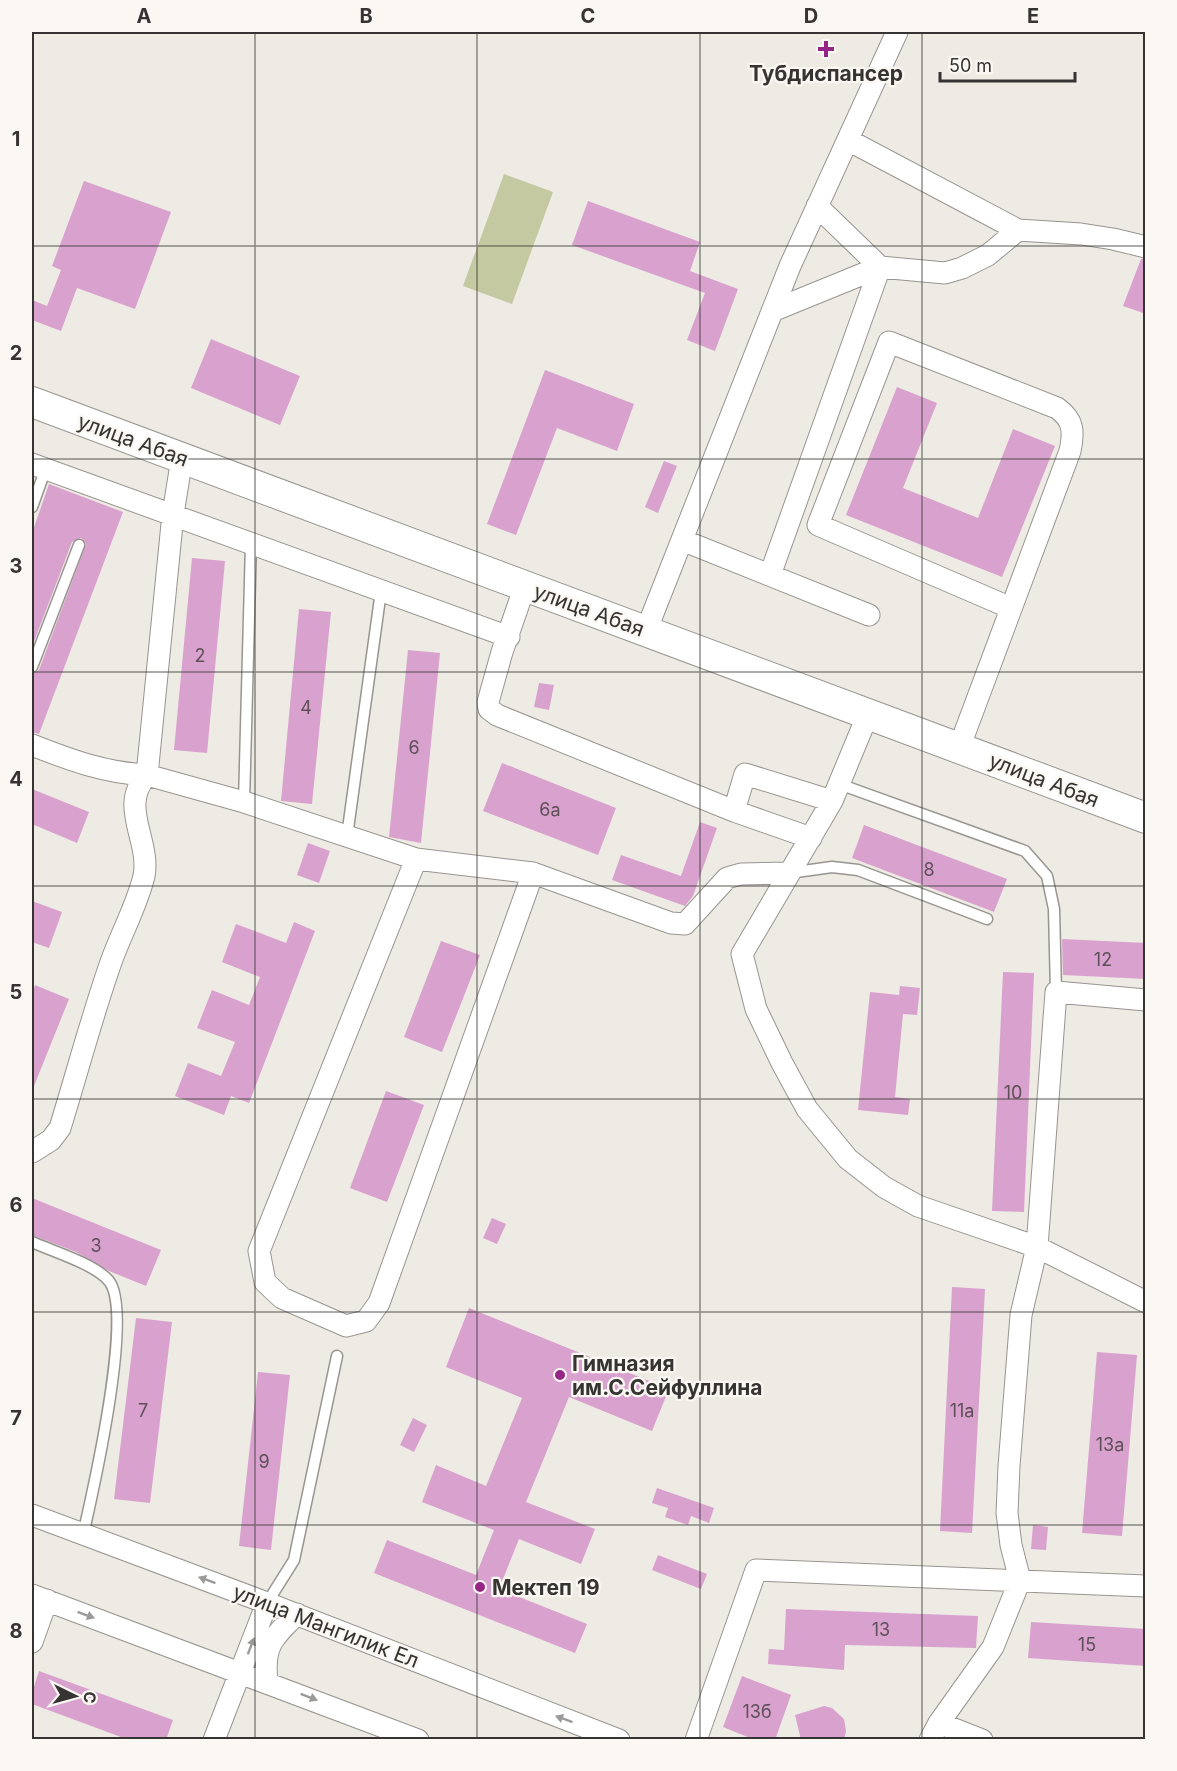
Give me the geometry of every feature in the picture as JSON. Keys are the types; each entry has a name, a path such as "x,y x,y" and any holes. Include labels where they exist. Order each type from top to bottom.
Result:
{"street":[{"path":"646,631 772,311 897,32"},
{"path":"848,140 1018,230 1113,238 1146,247"},
{"path":"818,206 880,267"},
{"path":"772,311 880,267 945,273 988,255 1018,230"},
{"path":"770,575 880,267"},
{"path":"959,748 1070,451 1073,438 1071,420 1057,408 889,342 818,525 1011,608"},
{"name":"улица Абая","path":"32,402 1146,818"},
{"path":"32,1152 51,1140 60,1128 110,963 144,875 144,854 134,809 136,792 147,775 173,514 182,458"},
{"path":"39,466 509,637"},
{"path":"682,540 869,615"},
{"path":"525,586 488,702 489,709 497,715 734,811 811,838"},
{"path":"868,714 835,793 742,954 756,1010 807,1109 848,1159 884,1187 918,1206 1037,1248 1146,1302"},
{"path":"32,745 86,766 147,775 244,802 416,859 533,873 671,923 685,924 727,879 741,874 789,873"},
{"path":"734,811 745,774 835,793"},
{"path":"416,859 259,1251 266,1282 282,1298 346,1326 366,1322 379,1303 533,873"},
{"path":"982,1740 934,1731 993,1647 1020,1581 1011,1545 1007,1513 1009,1466 1021,1315 1037,1248 1056,992 1146,1000"},
{"name":"улица Мангилик Ел","path":"32,1515 297,1614 619,1740"},
{"path":"696,1740 756,1570 1146,1586"},
{"path":"32,1642 39,1598 241,1671 418,1740"},
{"path":"214,1740 267,1603"},
{"path":"267,1682 267,1651 272,1639 297,1614"}],"lane":[{"path":"32,507 39,466"},
{"path":"244,802 251,543"},
{"path":"32,667 79,544"},
{"path":"348,836 381,591"},
{"path":"835,793 1024,851 1047,876 1054,909 1056,992"},
{"path":"789,873 832,867 858,870 987,919"},
{"path":"32,1242 94,1269 108,1280 117,1294 106,1437 83,1535"},
{"path":"267,1603 294,1560 337,1356"}],"green space":[{"path":"504,174 553,192 512,304 463,286"}],"building":[{"path":"84,181 171,212 135,309 77,288 61,331 32,320 32,300 47,306 61,270 52,266"},
{"path":"588,201 700,242 690,271 738,289 715,351 687,340 705,293 572,245"},
{"path":"1141,259 1146,259 1146,314 1123,306"},
{"path":"211,339 300,376 280,425 191,388"},
{"path":"545,370 634,404 617,451 557,428 516,535 487,524"},
{"path":"897,387 937,403 903,488 978,518 1013,429 1055,446 1002,577 846,515"},
{"path":"664,461 677,466 658,513 645,507"},
{"path":"49,484 123,512 39,734 32,732 32,674 39,670 86,544 81,538 72,542 32,647 32,533"},
{"path":"192,558 225,561 207,753 174,750"},
{"path":"299,609 331,612 312,804 281,801"},
{"path":"408,650 440,653 421,843 389,837"},
{"path":"539,683 554,685 549,710 534,707"},
{"path":"502,763 616,808 598,855 483,811"},
{"path":"32,789 89,812 77,843 32,824"},
{"path":"700,822 717,828 693,896 685,906 612,880 621,855 681,876"},
{"path":"864,825 1007,879 994,912 852,858"},
{"path":"308,843 330,851 319,883 297,875"},
{"path":"32,901 62,912 49,948 32,942"},
{"path":"294,922 315,931 249,1103 231,1096 224,1115 175,1096 188,1063 221,1076 235,1042 197,1028 212,990 249,1005 260,977 222,962 236,924 286,943"},
{"path":"1062,939 1146,943 1146,979 1063,975"},
{"path":"441,941 480,955 442,1052 404,1037"},
{"path":"1003,972 1034,973 1024,1212 992,1211"},
{"path":"35,985 69,999 32,1091 32,994"},
{"path":"900,986 920,988 917,1015 903,1014 895,1097 910,1099 908,1115 858,1110 870,992 899,995"},
{"path":"386,1091 424,1105 387,1202 350,1188"},
{"path":"32,1198 161,1250 146,1286 109,1271 76,1252 32,1235"},
{"path":"492,1218 506,1224 497,1244 483,1238"},
{"path":"952,1287 985,1289 972,1533 940,1531"},
{"path":"469,1308 669,1389 652,1431 569,1397 526,1502 595,1529 581,1564 519,1539 499,1589 587,1624 575,1653 374,1573 387,1540 476,1575 494,1530 422,1502 436,1465 486,1486 522,1398 446,1367"},
{"path":"136,1318 172,1322 150,1503 114,1499"},
{"path":"1097,1352 1137,1355 1122,1536 1082,1533"},
{"path":"258,1372 290,1375 271,1550 239,1546"},
{"path":"413,1418 427,1425 414,1452 400,1445"},
{"path":"657,1488 714,1508 709,1523 691,1516 688,1525 665,1517 668,1508 652,1503"},
{"path":"1033,1525 1048,1527 1046,1550 1031,1549"},
{"path":"658,1555 707,1574 701,1589 652,1570"},
{"path":"786,1609 978,1616 976,1648 845,1645 844,1670 768,1664 769,1649 784,1650"},
{"path":"1031,1622 1146,1629 1146,1666 1028,1658"},
{"path":"39,1671 173,1720 166,1740 129,1740 32,1704 32,1693"},
{"path":"742,1676 791,1695 775,1740 755,1740 723,1727"},
{"path":"824,1706 832,1708 844,1719 846,1731 844,1740 801,1740 795,1715"}],"place":[{"name":"Тубдиспансер","path":"826,49"},
{"name":"Гимназия им.С.Сейфуллина","path":"560,1375"},
{"name":"Мектеп 19","path":"480,1587"}]}
